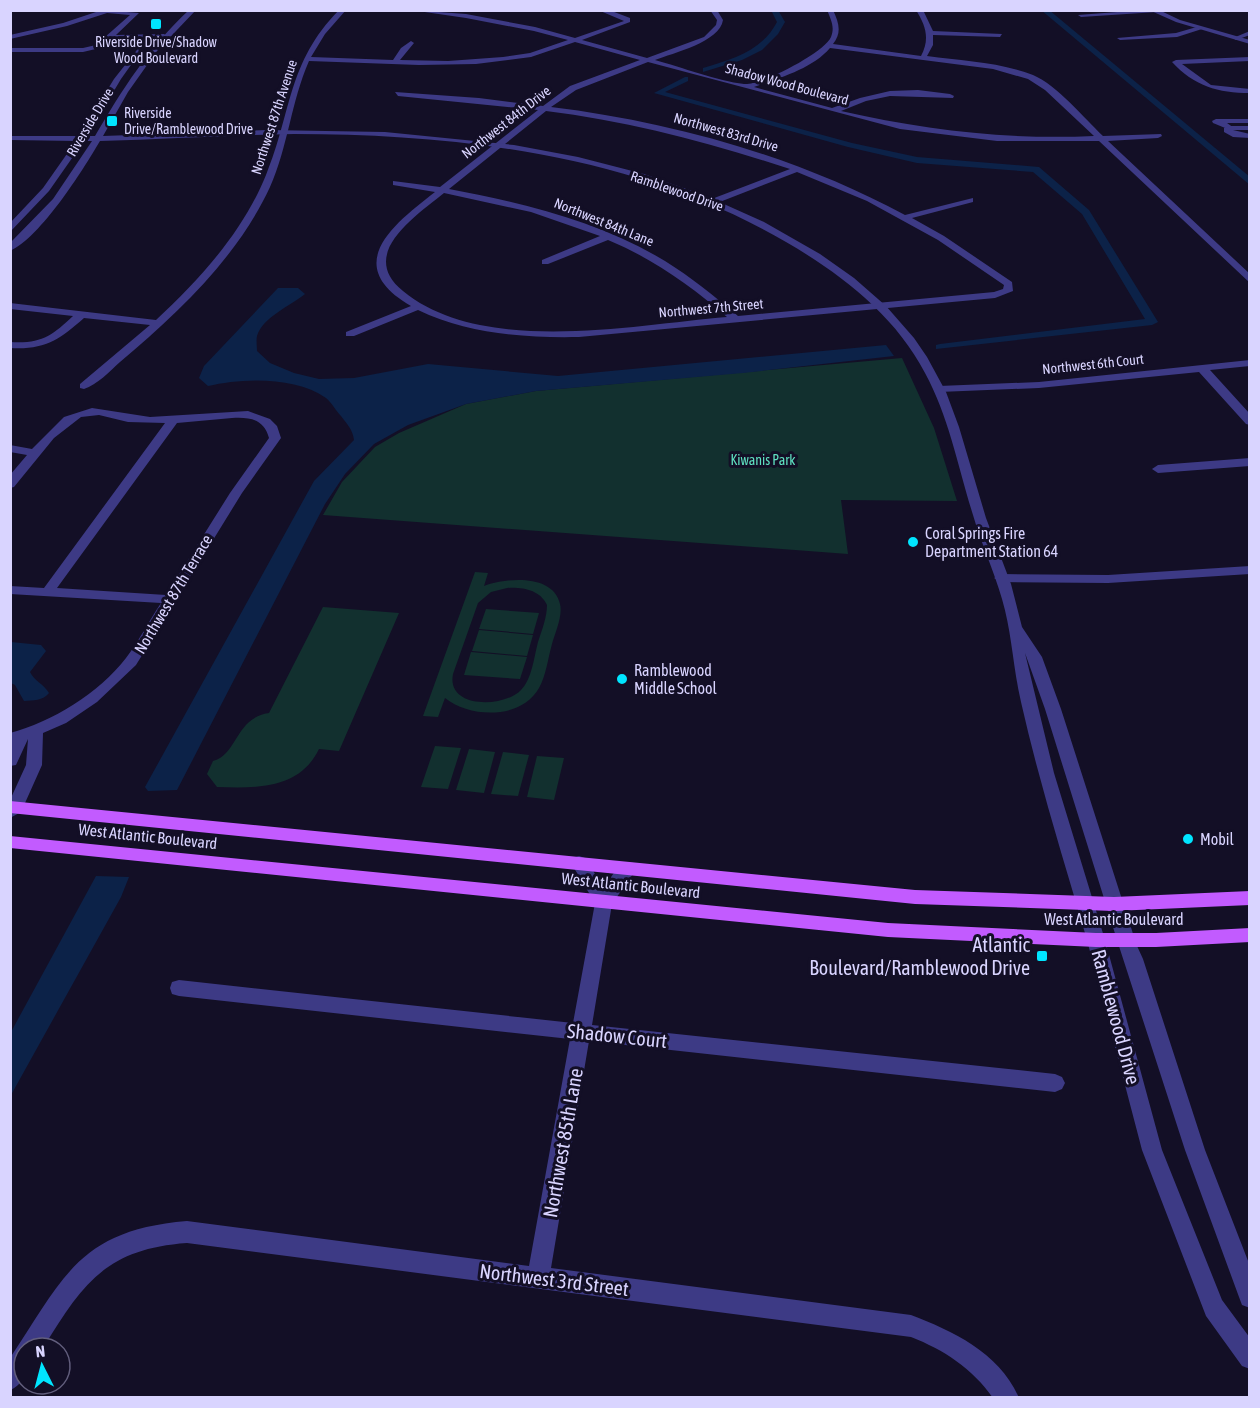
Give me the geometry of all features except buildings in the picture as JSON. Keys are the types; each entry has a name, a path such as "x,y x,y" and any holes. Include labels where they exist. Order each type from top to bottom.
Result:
{"main road":[{"name":"West Atlantic Boulevard","path":"12,809 915,897 1085,904 1250,898"},
{"name":"West Atlantic Boulevard","path":"10,842 888,930 1096,940 1250,935"}],"street":[{"name":"Riverside Drive","path":"10,248 54,204 145,58 164,36 192,10"},
{"name":"Northwest 87th Avenue","path":"84,386 141,340 158,323 216,263 246,223 274,167 306,59 343,10"},
{"name":"Shadow Wood Boulevard","path":"414,10 501,21 900,127 964,136 1034,140 1158,136"},
{"path":"306,59 455,63 500,61 531,55 627,22 628,19 623,16 601,10"},
{"name":"Northwest 84th Drive","path":"420,306 398,293 388,283 381,260 383,248 400,224 573,88 706,38 719,26 720,20 713,10"},
{"path":"747,87 796,67 829,46 837,27 830,10"},
{"path":"919,10 931,33 929,48 923,58"},
{"path":"10,37 65,25 107,11 136,13 99,47 10,50"},
{"path":"1082,15 1153,11 1200,28 1250,42"},
{"name":"Riverside Drive","path":"10,229 49,186 124,69 163,25"},
{"path":"1120,38 1177,35 1200,28"},
{"path":"931,33 1000,35"},
{"path":"1236,38 1250,33"},
{"path":"110,36 164,36"},
{"path":"396,60 403,49 411,43"},
{"path":"829,46 993,67 1031,77 1047,88 1250,280"},
{"path":"1250,59 1176,62 1207,88 1250,92"},
{"path":"833,111 857,100 881,94 910,91 950,96"},
{"name":"Northwest 83rd Drive","path":"398,94 546,107 677,131 799,168 907,217 983,264 1010,284 1008,291"},
{"path":"1250,121 1216,121 1230,128 1250,128"},
{"path":"1230,128 1227,130 1230,133 1250,136"},
{"name":"Ramblewood Drive","path":"10,141 284,132 397,135 498,146 560,156 612,169 712,202 798,244 849,278 879,306 919,355 939,389 955,432 1015,625 1019,666 1036,735 1096,940 1152,1150 1214,1308 1250,1358"},
{"path":"712,202 799,168"},
{"name":"Northwest 84th Lane","path":"396,183 443,189 515,204 580,224 674,268 715,299 736,319"},
{"path":"907,217 970,200"},
{"path":"545,262 609,236"},
{"name":"Northwest 7th Street","path":"420,306 474,325 537,334 570,334 995,295 1008,291"},
{"path":"10,306 158,323"},
{"path":"350,334 420,306"},
{"path":"10,345 45,344 81,315"},
{"name":"Northwest 6th Court","path":"939,389 1039,385 1250,363"},
{"path":"1202,368 1250,422"},
{"path":"10,484 65,421 78,414 100,411 133,419 173,420"},
{"name":"Northwest 87th Terrace","path":"22,735 76,709 109,686 131,662 168,599 236,493 275,438 272,426 266,420 239,414 173,420"},
{"path":"47,593 173,420"},
{"path":"10,448 37,453"},
{"path":"1158,469 1250,462"},
{"path":"1001,578 1108,579 1250,570"},
{"path":"10,590 168,599"},
{"name":"Ramblewood Drive","path":"1015,625 1035,657 1194,1150 1250,1297"},
{"path":"10,761 22,735"},
{"path":"12,809 34,765 22,735"},
{"path":"579,863 604,902 628,868"},
{"name":"Northwest 85th Lane","path":"538,1278 583,1033 604,902"},
{"name":"Shadow Court","path":"179,988 1055,1083"},
{"name":"Northwest 3rd Street","path":"38,1336 75,1280 101,1256 129,1243 161,1233 187,1232 911,1326 944,1338 972,1357 996,1382 1007,1398"}],"green space":[{"name":"Kiwanis Park","path":"902,358 934,428 957,501 841,500 848,554 323,515 342,482 375,447 399,433 466,404 536,391"},
{"path":"475,572 488,573 484,586 504,581 527,580 548,587 556,594 561,609 560,619 543,678 531,698 520,706 495,713 468,709 455,705 445,698 438,717 423,716","holes":["513,588 535,593 547,605 528,680 521,690 502,700 478,702 467,699 458,694 453,685 453,674 478,603 491,592"]},
{"path":"323,607 399,613 339,751 319,749 300,772 275,784 217,787 207,774 213,761 228,751 249,722 269,713"},
{"path":"486,609 539,613 533,634 479,629"},
{"path":"479,630 533,635 527,656 472,651"},
{"path":"471,652 527,657 520,679 464,675"},
{"path":"435,746 461,748 448,789 421,787"},
{"path":"469,749 495,752 484,793 456,790"},
{"path":"503,752 529,755 518,796 491,794"},
{"path":"537,756 564,758 554,800 527,797"}],"water":[{"path":"278,288 298,288 305,294 265,323 257,336 257,351 270,363 294,373 319,379 354,378 428,364 558,376 886,345 894,356 743,373 536,391 466,404 408,425 374,444 345,474 325,504 177,790 148,791 145,787 314,481 354,440 349,427 330,402 313,391 284,382 252,380 208,386 199,378 204,366"},
{"path":"11,642 41,645 46,651 30,672 49,693 44,697 24,701 15,685 11,683"},
{"path":"96,876 129,877 121,897 11,1095 11,1032"}],"waterway":[{"path":"706,70 739,59 768,42 781,22 774,10"},
{"path":"1044,10 1250,182"},
{"path":"685,79 658,93 851,145 917,160 1036,169 1086,212 1152,322 940,347"}],"place":[{"name":"Riverside Drive/Shadow Wood Boulevard","path":"156,24"},
{"name":"Riverside Drive/Ramblewood Drive","path":"112,121"},
{"name":"Coral Springs Fire Department Station 64","path":"913,542"},
{"name":"Ramblewood Middle School","path":"622,679"},
{"name":"Mobil","path":"1188,839"},
{"name":"Atlantic Boulevard/Ramblewood Drive","path":"1042,956"}]}
